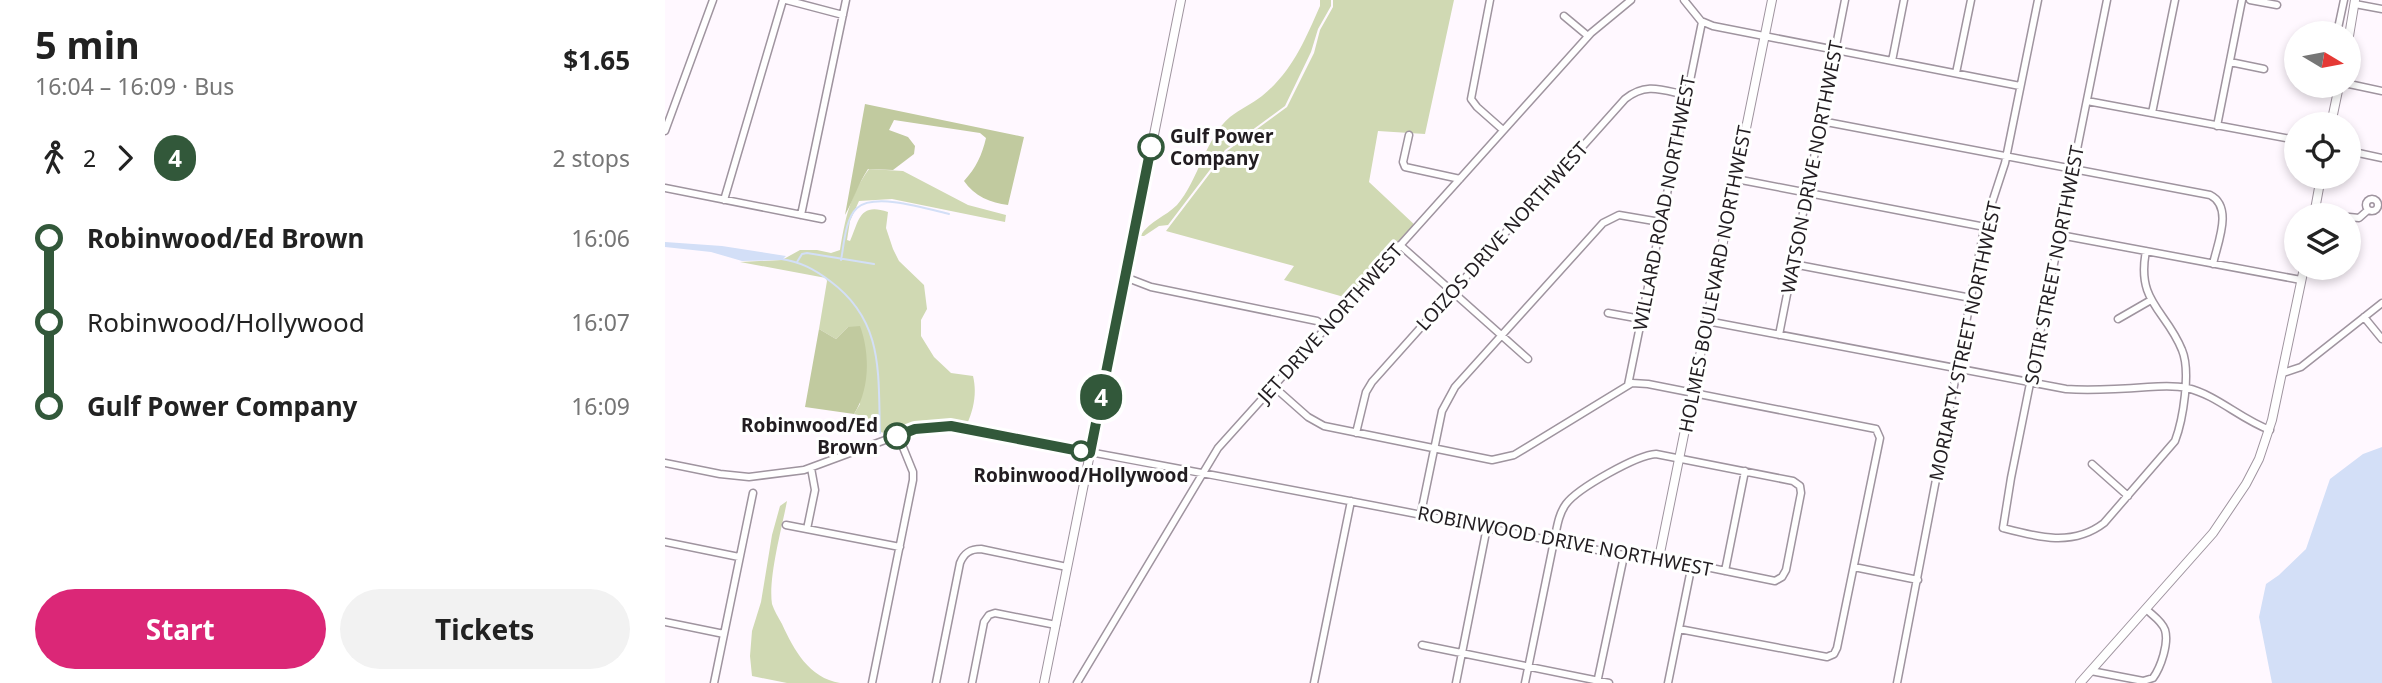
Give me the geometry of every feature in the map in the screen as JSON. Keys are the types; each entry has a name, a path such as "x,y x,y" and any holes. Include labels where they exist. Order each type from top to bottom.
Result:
{"street":[{"path":"665,131 713,0"},
{"path":"724,200 784,0 843,15"},
{"path":"801,215 846,0"},
{"path":"1046,683 1181,0"},
{"path":"1490,0 1471,99 1503,130"},
{"name":"JET DRIVE NORTHWEST","path":"1077,683 1218,448 1588,36 1631,0"},
{"path":"1683,0 1702,22 2021,86"},
{"name":"HOLMES BOULEVARD NORTHWEST","path":"1659,558 1772,0"},
{"name":"WATSON DRIVE NORTHWEST","path":"1779,335 1845,0"},
{"path":"1892,61 1904,0"},
{"path":"1956,73 1971,0"},
{"name":"MORIARTY STREET NORTHWEST","path":"1897,683 1985,227 2006,157 2038,0"},
{"name":"SOTIR STREET NORTHWEST","path":"2107,0 2001,526 2054,539 2078,537 2104,523 2128,496"},
{"path":"2152,113 2175,0"},
{"path":"2217,125 2242,0"},
{"path":"2250,0 2277,5"},
{"path":"2340,21 2344,0"},
{"path":"2352,21 2355,2 2382,9"},
{"path":"1564,16 1588,36"},
{"name":"WILLARD ROAD NORTHWEST","path":"1628,385 1702,22"},
{"path":"2230,62 2265,69"},
{"path":"2361,87 2382,91"},
{"name":"LOIZOS DRIVE NORTHWEST","path":"1356,433 1362,404 1371,382 1625,99 1643,89 1652,88 1686,95"},
{"path":"2087,101 2284,138"},
{"path":"1821,121 2215,198 2220,202 2223,211 2213,264"},
{"path":"1409,135 1403,162 1405,167 1459,179"},
{"path":"2361,154 2382,158"},
{"path":"1736,178 1985,227"},
{"path":"665,188 822,219"},
{"path":"2361,216 2368,210"},
{"path":"1421,513 1441,411 1451,393 1603,223 1619,215 1660,222"},
{"path":"2060,235 2301,281 2270,430 2257,463 2234,504 2213,533 2080,683"},
{"path":"1400,245 1528,359"},
{"path":"2092,464 2128,496 2175,441 2180,425 2186,364 2182,349 2151,300 2144,279 2146,251"},
{"path":"1793,264 1971,298"},
{"path":"1125,277 1151,288 1317,321 1326,327"},
{"path":"2118,319 2151,300"},
{"path":"2283,373 2301,367 2382,303"},
{"path":"1608,313 1641,319"},
{"path":"2364,317 2382,339"},
{"path":"1707,321 2077,390 2185,387 2214,398 2258,426 2270,430"},
{"path":"1273,386 1310,419 1324,426 1492,460 1509,457 1632,383 1876,429 1879,438 1854,567 1837,648 1829,657 1679,629"},
{"name":"ROBINWOOD DRIVE NORTHWEST","path":"665,463 744,478 811,468 898,435 922,428 951,426 1421,513 1554,541 1623,556 1659,558 1775,581 1782,577 1786,570 1801,493 1800,486 1793,481 1657,454 1643,455 1577,494 1563,509 1554,541 1525,683"},
{"path":"872,683 913,477 898,435"},
{"path":"807,529 814,490 811,468"},
{"path":"1725,571 1745,471"},
{"path":"714,683 753,493"},
{"path":"1314,683 1351,501"},
{"path":"786,525 900,547"},
{"path":"1456,683 1487,527"},
{"path":"665,542 739,557"},
{"path":"936,683 960,563 967,552 981,549 1067,567"},
{"path":"1598,682 1623,556"},
{"path":"1668,683 1692,564"},
{"path":"1854,567 1918,579"},
{"path":"2091,671 2143,681 2149,681 2156,675 2163,654 2165,631 2161,623 2146,609"},
{"path":"972,683 984,622 989,615 995,613 1056,625"},
{"path":"665,622 724,634"},
{"path":"1422,645 1609,683"}],"green space":[{"path":"1320,0 1331,0 1331,6 1318,29 1311,52 1285,106 1225,150 1168,225 1159,226 1140,236 1177,205 1191,184 1208,147 1230,117 1262,96 1282,77 1303,43 1320,6"},
{"path":"1333,0 1454,0 1425,134 1378,131 1369,182 1417,227 1351,299 1284,280 1294,266 1166,231 1227,151 1287,107 1314,53 1320,30 1333,7"},
{"path":"865,104 1024,137 1008,205 983,198 964,181 983,150 986,138 980,133 894,120 889,130 908,137 915,146 914,154 893,170 868,169 845,215"},
{"path":"869,169 903,171 968,205 1006,215 1005,222 892,199 859,201 850,221 847,240 850,241 861,215 871,210 888,212 886,228 893,249 899,261 924,285 927,309 921,320 921,336 934,357 951,373 973,376 974,400 967,424 920,421 885,433 873,426 867,417 854,414 860,404 848,327 836,339 819,329 826,278 740,262 782,260 800,250 831,253 840,250 849,208"},
{"path":"860,326 866,348 867,371 863,393 854,414 805,407 819,329 836,339 848,327"},
{"path":"787,501 774,567 772,604 804,661 820,675 840,683 787,683 752,676 752,631 761,602 772,535 780,506"}],"water":[{"path":"665,242 722,246 786,256 782,260 742,261 711,252 665,247"},
{"path":"2382,447 2382,683 2272,683 2259,617 2266,584 2306,549 2330,479 2363,454"}],"waterway":[{"path":"841,260 850,219 857,208 865,203 902,203 949,214"},
{"path":"797,262 802,254 807,253 874,264"},
{"path":"781,259 801,264 830,281 848,297 860,313 875,349 880,433"}],"bus line":[{"name":"4","path":"897,436 929,426 951,426 1090,453 1151,147"}],"place":[{"name":"Gulf Power Company","path":"1151,147"},
{"name":"Robinwood/Ed Brown","path":"897,436"},
{"name":"Robinwood/Hollywood","path":"1081,451"}]}
